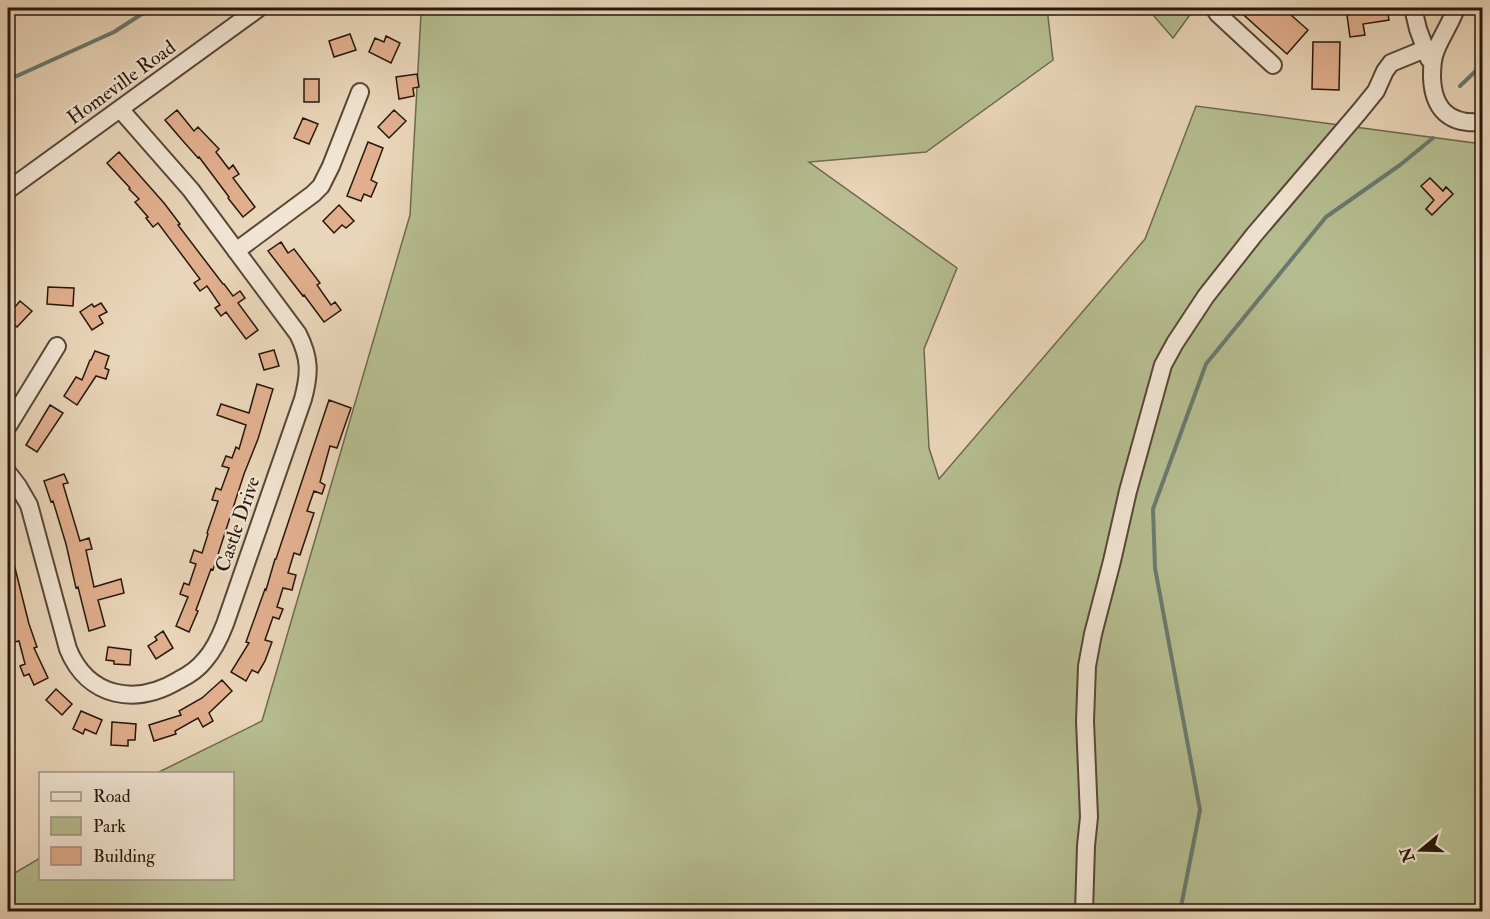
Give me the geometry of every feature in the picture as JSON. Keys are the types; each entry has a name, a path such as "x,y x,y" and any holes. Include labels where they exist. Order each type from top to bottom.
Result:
{"street":[{"name":"Homeville Road","path":"8,190 259,8"},
{"path":"1214,8 1218,15 1273,65"},
{"path":"1413,8 1431,66 1432,89 1437,104 1446,114 1471,123 1482,122"},
{"path":"1431,66 1456,8"},
{"path":"1084,912 1089,818 1085,721 1087,666 1128,492 1163,365 1206,296 1254,235 1365,105 1376,91 1391,63 1425,49"},
{"path":"236,251 321,186 360,92"},
{"name":"Castle Drive","path":"8,473 29,505 68,649 72,660 87,678 110,692 136,695 172,685 196,669 213,649 225,624 303,399 309,373 308,360 297,334 191,190 120,109"},
{"path":"8,426 57,346"}],"green space":[{"path":"399,8 1047,8 1053,60 926,152 809,162 957,268 924,349 929,448 939,479 1145,239 1196,106 1482,144 1482,911 8,912 8,877 39,859 39,880 234,880 234,772 159,772 262,721 410,215 421,14"},
{"path":"1147,8 1195,8 1173,38"}],"building":[{"path":"1236,8 1283,8 1308,30 1287,54"},
{"path":"1346,8 1387,8 1389,20 1363,24 1365,35 1350,37"},
{"path":"350,34 356,50 334,57 329,41"},
{"path":"386,36 400,43 391,63 369,52 375,38 384,42"},
{"path":"1313,42 1340,42 1339,90 1312,89"},
{"path":"417,74 419,87 413,88 414,96 399,99 396,77"},
{"path":"304,79 319,79 319,102 304,102"},
{"path":"177,110 194,131 198,127 219,149 216,152 229,169 233,165 239,174 233,178 255,207 243,217 199,157 165,120"},
{"path":"394,110 406,121 389,138 378,127"},
{"path":"303,118 318,124 309,144 294,138"},
{"path":"368,142 383,148 371,180 377,183 371,197 364,194 361,201 347,196"},
{"path":"119,152 164,203 180,224 178,225 233,296 240,291 245,298 238,303 258,330 246,339 226,312 221,316 215,308 220,305 207,286 200,291 194,283 200,279 158,223 153,227 135,202 139,199 107,163"},
{"path":"1430,178 1443,191 1446,187 1453,194 1432,215 1426,209 1434,200 1421,186"},
{"path":"339,205 354,221 346,228 342,225 334,233 323,221"},
{"path":"281,242 288,253 294,249 320,283 317,285 331,305 335,302 341,310 324,322 268,251"},
{"path":"48,287 74,288 73,306 47,304"},
{"path":"20,301 32,311 17,327 8,319 8,315"},
{"path":"101,303 107,312 99,316 103,323 92,330 80,312 92,304 94,307"},
{"path":"274,350 279,366 264,370 259,354"},
{"path":"95,351 109,356 105,368 109,370 106,379 96,376 77,405 64,396 76,377 82,380"},
{"path":"257,384 273,389 213,570 211,569 189,632 176,626 188,597 180,594 184,583 189,585 196,564 190,562 194,550 202,553 218,501 212,500 216,488 221,490 229,468 222,466 226,456 232,458 236,447 239,449 246,425 217,415 221,404 249,413"},
{"path":"329,400 351,408 337,448 330,446 320,482 325,485 322,494 314,491 307,511 314,513 300,555 294,553 288,573 296,575 292,590 283,588 277,607 283,609 279,619 273,617 265,640 272,642 265,661 258,673 252,670 246,681 231,672 249,643 246,642 266,590"},
{"path":"50,405 63,413 37,452 26,445"},
{"path":"64,474 68,483 63,484 80,541 89,538 92,549 86,550 94,587 121,579 124,593 98,600 105,626 89,631 66,544 53,501 51,502 44,481"},
{"path":"11,552 37,647 34,648 48,678 34,685 29,674 24,676 20,666 25,664 19,641 10,643 8,637 8,630 14,629 8,605 8,553"},
{"path":"163,631 173,648 156,659 148,646 157,640 155,637"},
{"path":"108,647 131,650 130,665 114,664 114,661 106,660"},
{"path":"222,680 232,691 209,713 213,721 203,727 198,718 175,731 176,734 154,741 149,725 181,715 179,711 202,698"},
{"path":"56,689 72,704 62,715 46,700"},
{"path":"81,711 102,720 96,734 85,729 83,734 73,729"},
{"path":"112,722 136,724 135,740 128,740 128,746 111,745"}],"waterway":[{"path":"8,80 114,32 151,8"},
{"path":"1460,86 1482,65"},
{"path":"1180,912 1200,810 1155,568 1153,509 1206,364 1326,217 1400,165 1433,138"}]}
